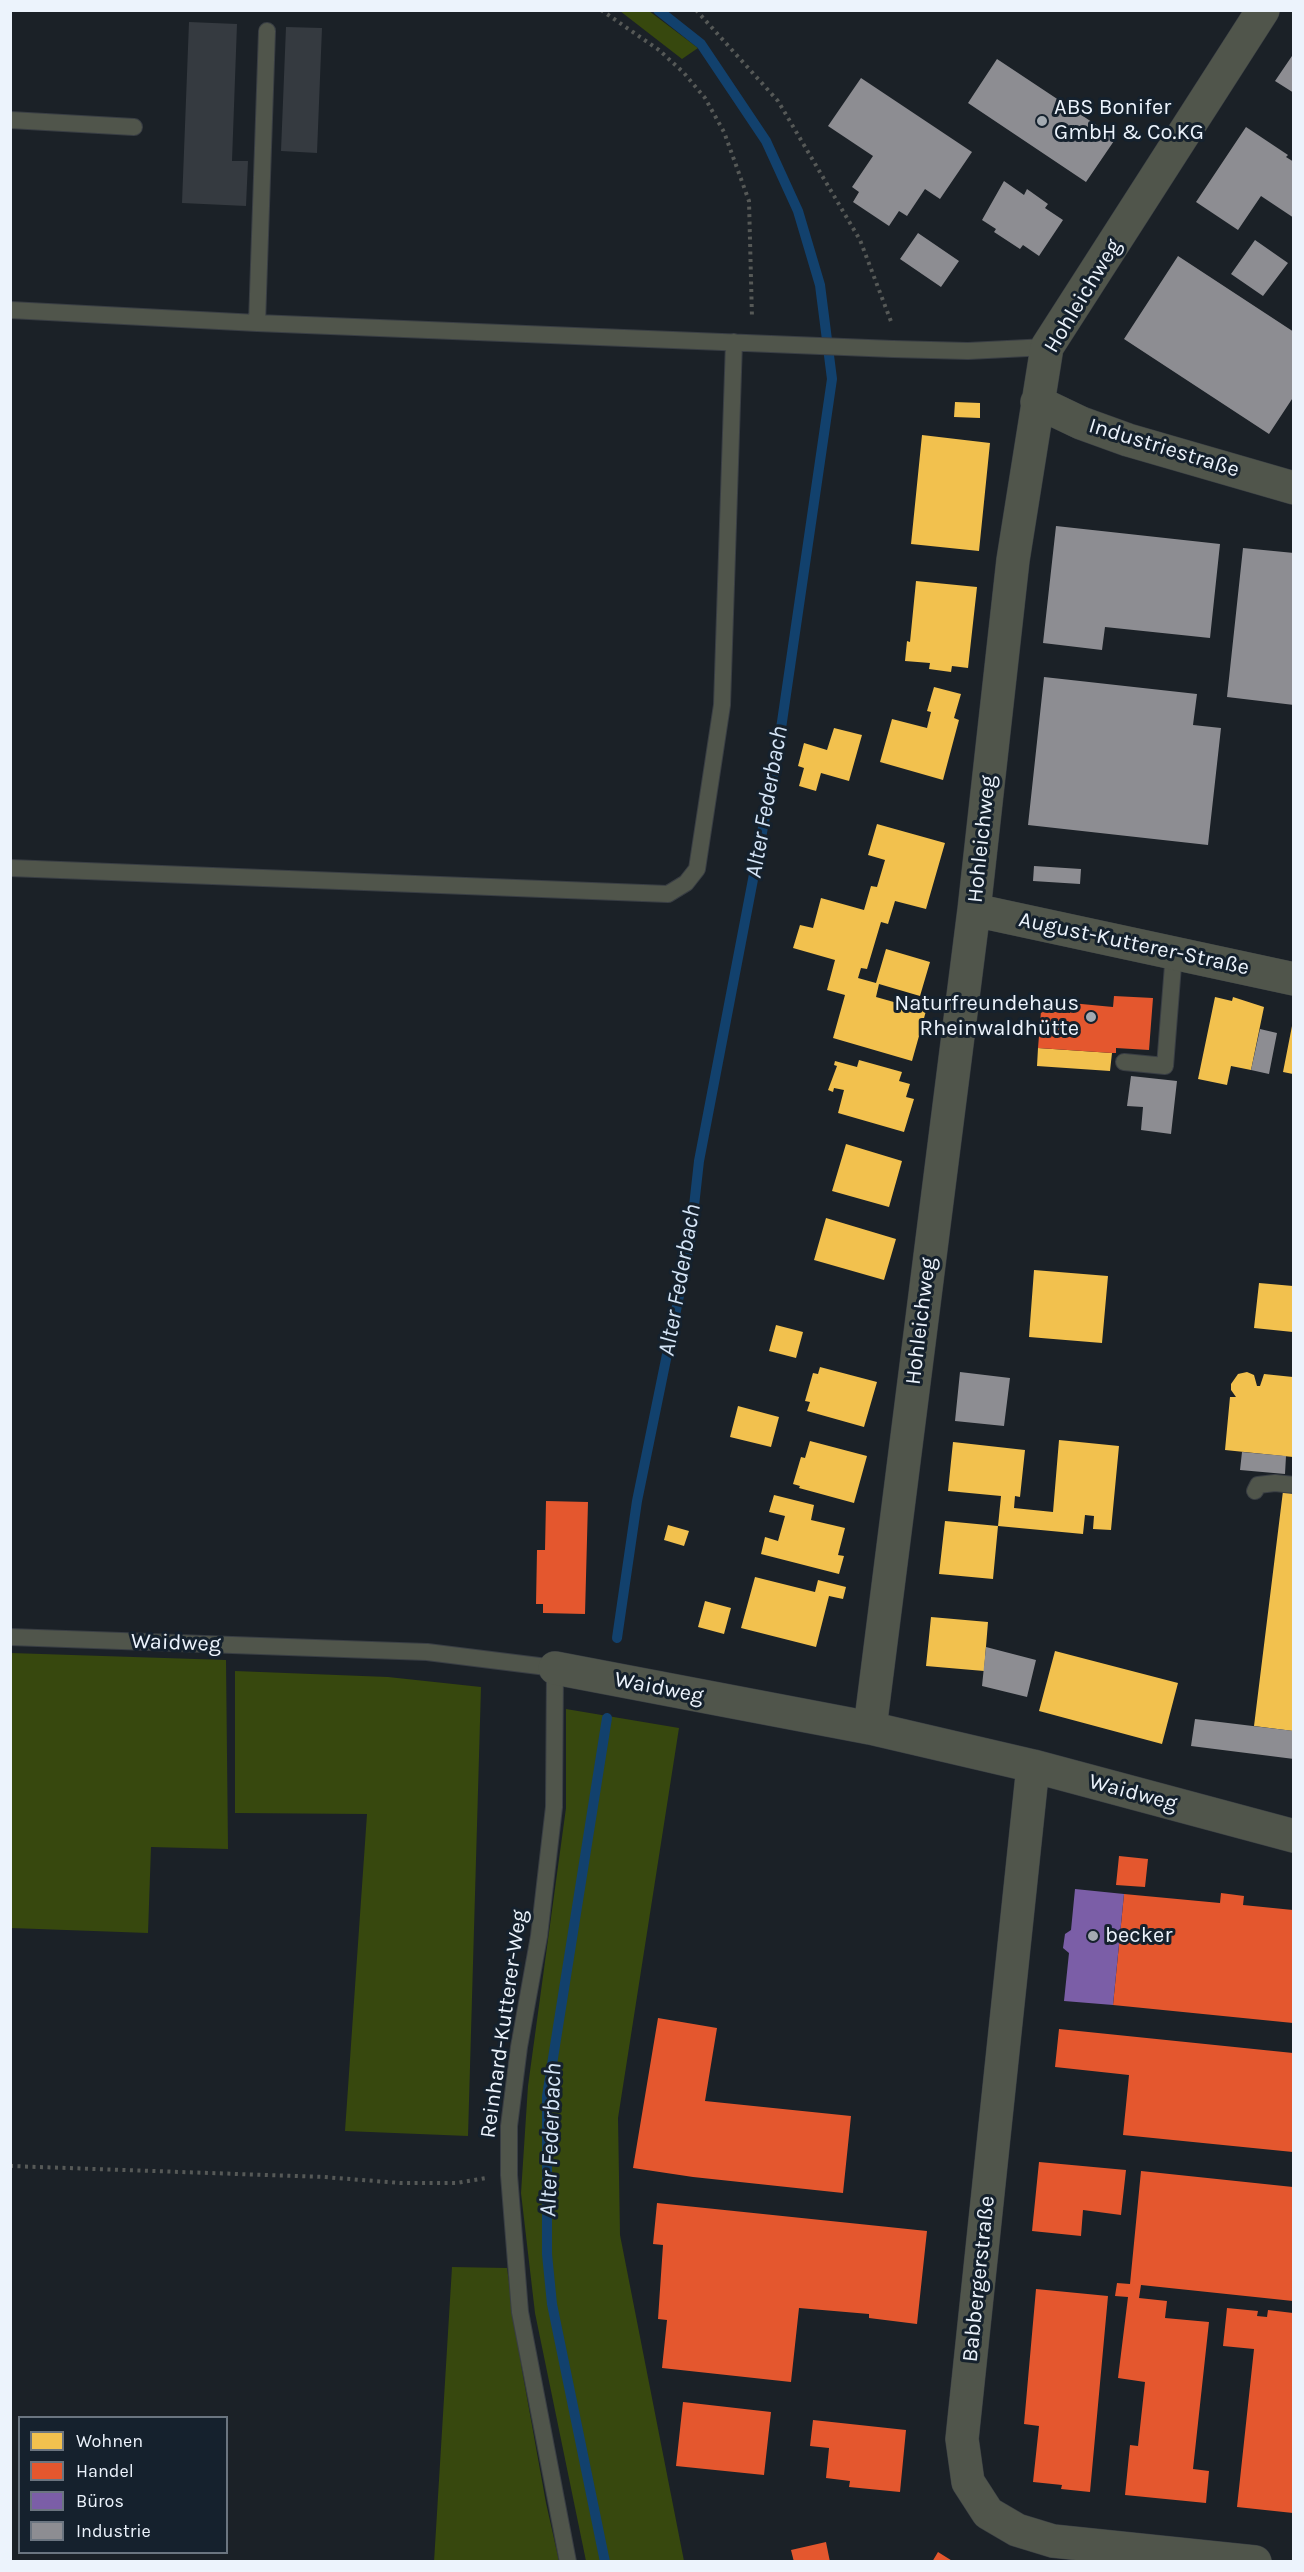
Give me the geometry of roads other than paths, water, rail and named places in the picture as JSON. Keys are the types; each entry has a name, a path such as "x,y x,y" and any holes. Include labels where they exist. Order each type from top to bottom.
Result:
{"street":[{"name":"Hohleichweg","path":"870,1728 974,910 1012,560 1047,347 1263,10"},
{"name":"Industriestraße","path":"1037,402 1081,423 1128,440 1293,488"},
{"name":"August-Kutterer-Straße","path":"974,910 1293,979"},
{"name":"Waidweg","path":"555,1668 870,1728 1033,1766 1293,1836"},
{"name":"Babbergerstraße","path":"1033,1766 962,2439 968,2482 988,2513 1017,2530 1053,2541 1255,2562"}],"lane":[{"path":"257,323 267,31"},
{"path":"10,120 134,127"},
{"path":"10,310 257,323 968,351 1047,347"},
{"path":"10,868 668,894 686,883 697,869 722,705 734,342"},
{"path":"1124,1062 1165,1066 1174,953"},
{"path":"1255,1491 1258,1485 1275,1483 1293,1485"},
{"name":"Waidweg","path":"10,1637 427,1652 555,1668"},
{"name":"Reinhard-Kutterer-Weg","path":"555,1668 554,1807 539,1936 519,2047 509,2126 509,2175 520,2312 568,2562"}],"waterway":[{"name":"Alter Federbach","path":"617,1638 637,1501 690,1242 699,1161 778,749 832,379 820,285 798,211 766,141 701,44 658,10"},
{"name":"Alter Federbach","path":"605,2562 552,2304 547,2254 547,2096 607,1718"}],"place":[{"name":"ABS Bonifer GmbH & Co.KG","path":"1042,121"},
{"name":"Naturfreundehaus Rheinwaldhütte","path":"1091,1017"},
{"name":"becker","path":"1093,1936"}]}
